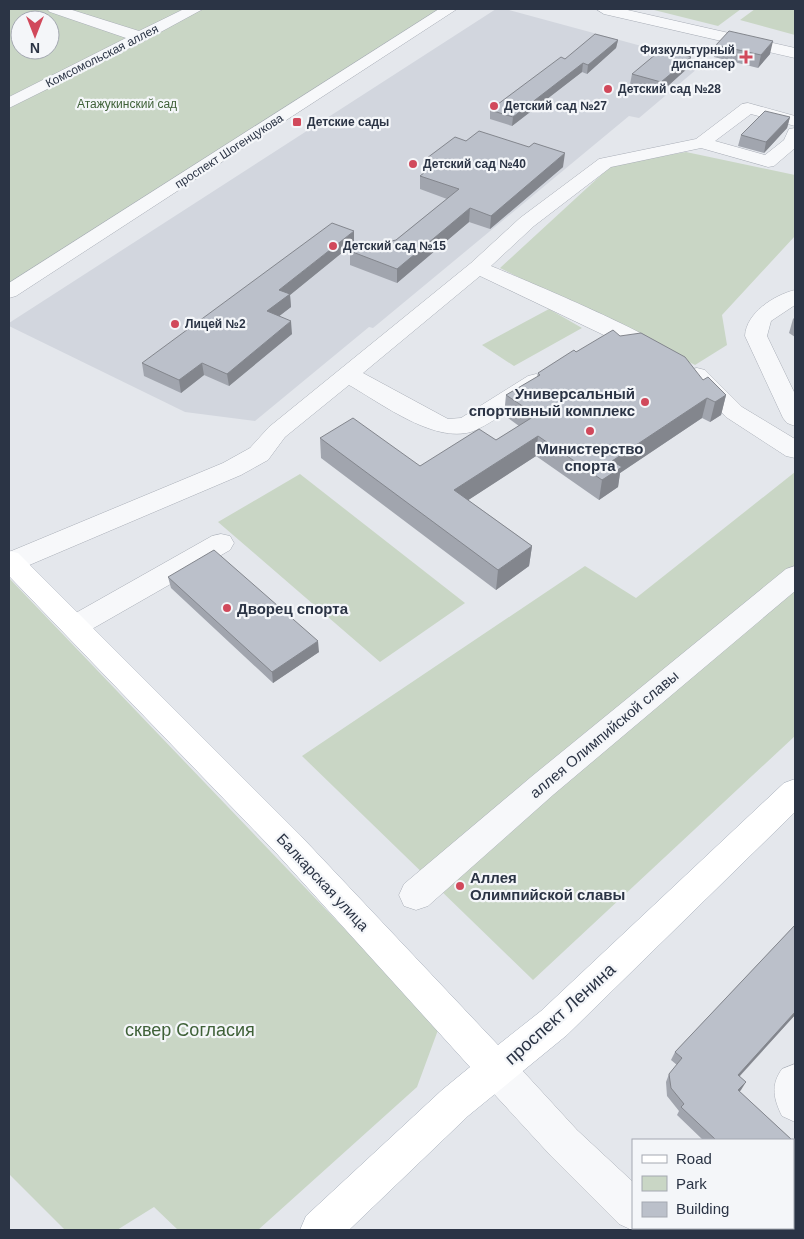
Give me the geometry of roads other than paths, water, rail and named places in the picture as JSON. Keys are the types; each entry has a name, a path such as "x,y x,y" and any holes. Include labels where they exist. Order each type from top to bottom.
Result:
{"main road":[{"name":"Балкарская улица","path":"10,561 289,845 497,1070"},
{"name":"проспект Ленина","path":"320,1230 455,1103 554,1023 795,792"}],"street":[{"path":"55,9 140,37"},
{"name":"Комсомольская аллея","path":"9,103 195,9"},
{"name":"проспект Шогенцукова","path":"9,292 449,9"},
{"path":"604,9 795,53"},
{"path":"10,561 232,470 259,454 277,432 478,267 528,222 605,163 702,143 748,108 752,102 778,100"},
{"path":"748,108 795,122"},
{"path":"702,143 768,162 792,142 795,133"},
{"path":"478,267 615,330 678,363 707,384 734,412 795,450"},
{"path":"795,296 761,318 756,326 756,336 773,358 786,389 795,418"},
{"path":"590,346 615,330"},
{"path":"347,374 435,423 458,427 467,425 558,367"},
{"path":"75,626 221,543"},
{"name":"аллея Олимпийской славы","path":"416,895 542,786 795,576"},
{"name":"Балкарская улица","path":"497,1070 564,1143 632,1209"},
{"path":"795,1082 792,1086 792,1100 795,1103"}],"place":[{"name":"Физкультурный диспансер","path":"746,57"},
{"name":"Детский сад №28","path":"608,89"},
{"name":"Детский сад №27","path":"494,106"},
{"name":"Детские сады","path":"297,122"},
{"name":"Детский сад №40","path":"413,164"},
{"name":"Детский сад №15","path":"333,246"},
{"name":"Лицей №2","path":"175,324"},
{"name":"Универсальный спортивный комплекс","path":"645,402"},
{"name":"Министерство спорта","path":"590,431"},
{"name":"Дворец спорта","path":"227,608"},
{"name":"Аллея Олимпийской славы","path":"460,886"}],"park label":[{"name":"Атажукинский сад","path":"127,104"},
{"name":"сквер Согласия","path":"190,1030"}]}
